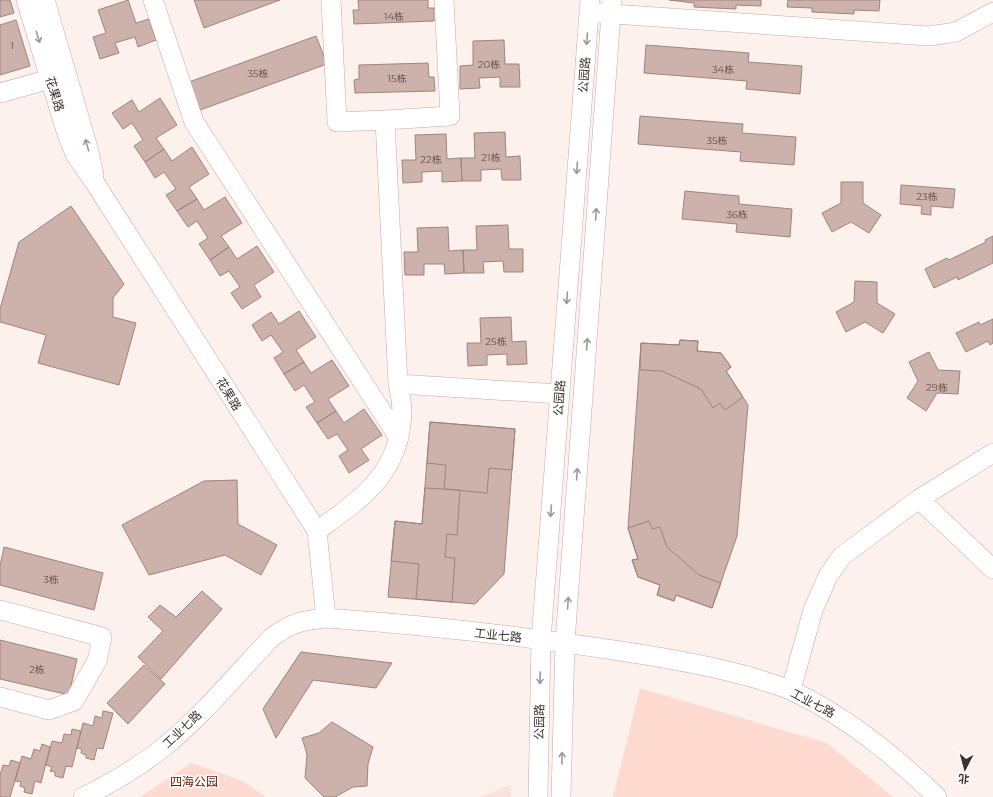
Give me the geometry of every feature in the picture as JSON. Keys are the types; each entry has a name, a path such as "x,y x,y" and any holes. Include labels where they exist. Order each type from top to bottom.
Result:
{"street":[{"name":"花果路","path":"26,0 75,154 317,531 326,618"},
{"name":"花果路","path":"45,0 88,148 95,183"},
{"path":"153,0 194,122 399,438"},
{"path":"331,0 337,122 450,116 444,0"},
{"path":"590,6 929,36 966,29 993,12"},
{"name":"公园路","path":"538,797 541,640 590,6"},
{"name":"公园路","path":"561,797 565,642 612,7"},
{"path":"0,93 50,79"},
{"path":"317,531 355,503 375,485 390,463 399,438 402,411 398,384 385,120"},
{"path":"398,384 560,394"},
{"path":"790,690 813,610 828,576 842,556 919,499 993,454"},
{"path":"919,499 993,569"},
{"path":"0,610 102,637 97,660 74,701 50,710 0,697"},
{"name":"工业七路","path":"84,797 135,768 186,728 272,638 286,626 304,621 326,618 565,642 695,663 747,676 790,690 830,711 874,741 919,779 937,797"}],"shaded area":[{"path":"511,785 511,797 478,797"}],"green space":[{"path":"640,688 827,743 893,797 613,797"},
{"name":"四海公园","path":"191,763 243,781 266,797 140,797"}],"building":[{"path":"0,0 10,0 14,13 0,17"},
{"path":"128,0 136,23 149,19 156,40 138,47 135,37 115,43 119,53 100,59 93,37 106,33 98,10"},
{"path":"194,0 280,0 204,28"},
{"path":"358,0 428,0 428,8 434,8 434,21 354,24 353,10 359,10"},
{"path":"669,0 761,0 761,6 736,5 736,9 694,7 694,3"},
{"path":"788,0 880,0 879,11 854,10 854,14 812,12 812,8 787,7"},
{"path":"16,20 30,66 0,75 0,25"},
{"path":"316,36 327,64 200,110 189,82"},
{"path":"504,40 505,64 519,64 520,87 500,87 500,77 479,78 480,88 460,89 460,66 473,65 473,41"},
{"path":"646,45 749,53 748,62 802,66 800,94 746,89 747,81 644,73"},
{"path":"428,63 429,77 434,77 435,91 355,93 354,80 359,79 359,65"},
{"path":"160,98 177,125 156,138 164,149 145,162 134,146 143,140 132,123 123,129 112,113 132,100 139,112"},
{"path":"640,116 743,124 742,133 796,137 794,165 740,161 741,152 638,144"},
{"path":"505,132 506,157 520,156 521,180 502,180 501,169 481,170 481,181 462,181 461,158 475,158 474,133"},
{"path":"446,134 447,159 461,158 462,181 442,182 442,171 422,172 422,182 403,183 402,160 416,160 415,135"},
{"path":"192,147 209,174 189,187 197,199 177,211 166,195 176,189 164,172 155,178 145,162 164,149 172,161"},
{"path":"841,182 863,182 863,203 881,215 869,233 851,222 832,232 822,213 841,203"},
{"path":"901,185 955,189 953,208 931,206 931,215 921,214 922,206 900,204"},
{"path":"685,191 739,196 739,204 792,209 790,237 736,232 737,224 682,219"},
{"path":"225,197 242,223 221,236 229,247 210,260 199,244 208,238 197,221 188,227 177,211 197,199 204,210"},
{"path":"71,206 124,284 113,298 113,317 136,323 119,385 38,363 46,335 0,322 0,309 19,242"},
{"path":"508,225 509,249 523,249 523,272 504,272 503,261 483,262 484,273 464,273 463,250 477,250 476,226"},
{"path":"448,227 449,251 463,250 464,273 445,274 444,264 424,264 424,275 405,275 404,252 418,252 417,228"},
{"path":"993,236 993,263 958,280 957,277 934,288 925,269 947,258 949,260 986,242 985,240"},
{"path":"257,246 274,272 254,285 261,297 242,309 231,293 240,287 229,271 220,276 210,260 229,247 237,259"},
{"path":"855,281 877,282 877,303 895,314 883,333 865,322 846,332 836,312 854,302"},
{"path":"299,311 316,337 296,350 304,362 284,374 274,358 283,352 271,335 262,341 252,325 271,312 279,324"},
{"path":"511,317 512,342 526,341 527,364 507,365 507,354 487,355 487,365 468,366 467,343 481,343 480,318"},
{"path":"993,319 993,343 990,345 988,341 966,352 956,333 979,322 980,325"},
{"path":"680,340 698,341 697,351 721,353 731,367 726,371 748,405 737,536 712,608 676,595 674,601 657,595 660,585 638,577 632,560 638,559 628,528 641,343 679,345"},
{"path":"680,340 698,341 697,351 721,353 731,367 726,371 743,397 725,410 720,403 713,408 701,389 662,371 640,370 641,343 679,345"},
{"path":"929,352 938,370 960,371 958,394 937,393 926,411 907,398 918,381 909,362"},
{"path":"332,360 349,386 328,399 336,411 317,423 306,407 315,402 304,385 295,391 284,374 304,362 311,373"},
{"path":"364,409 382,435 361,449 369,460 349,473 339,456 348,450 337,434 328,439 317,423 336,411 344,423"},
{"path":"430,422 515,429 504,574 475,604 388,597 395,521 422,524"},
{"path":"430,422 515,429 512,470 489,468 487,493 444,489 446,465 427,463"},
{"path":"237,480 238,524 277,545 261,575 225,555 149,575 122,525 204,481"},
{"path":"425,488 460,490 457,535 447,534 445,557 455,558 452,602 416,599 419,564 391,561 395,521 422,524"},
{"path":"649,521 652,529 660,527 667,547 699,575 721,583 712,608 676,595 674,601 657,595 660,585 638,577 632,560 638,559 628,528"},
{"path":"4,547 103,573 94,610 0,585 0,566"},
{"path":"202,591 222,609 161,679 138,657 163,631 148,617 160,605 176,617"},
{"path":"0,640 77,659 69,695 0,679"},
{"path":"301,652 392,663 376,688 313,680 276,738 263,709"},
{"path":"144,665 165,684 128,724 107,703"},
{"path":"103,711 113,713 103,749 97,748 94,760 86,758 86,755 81,753 82,749 77,748 83,723 93,726 95,716 102,718"},
{"path":"332,722 373,747 368,764 367,786 353,787 335,797 324,797 305,778 307,754 302,738 319,733"},
{"path":"72,729 81,731 72,767 66,766 63,778 55,776 55,772 50,771 52,767 46,765 52,741 62,743 64,734 71,735"},
{"path":"42,744 50,747 41,783 35,781 32,794 24,792 25,788 20,786 21,782 15,781 22,756 31,759 34,749 40,751"},
{"path":"11,760 20,763 10,797 0,797 0,775 3,765 9,766"}]}
